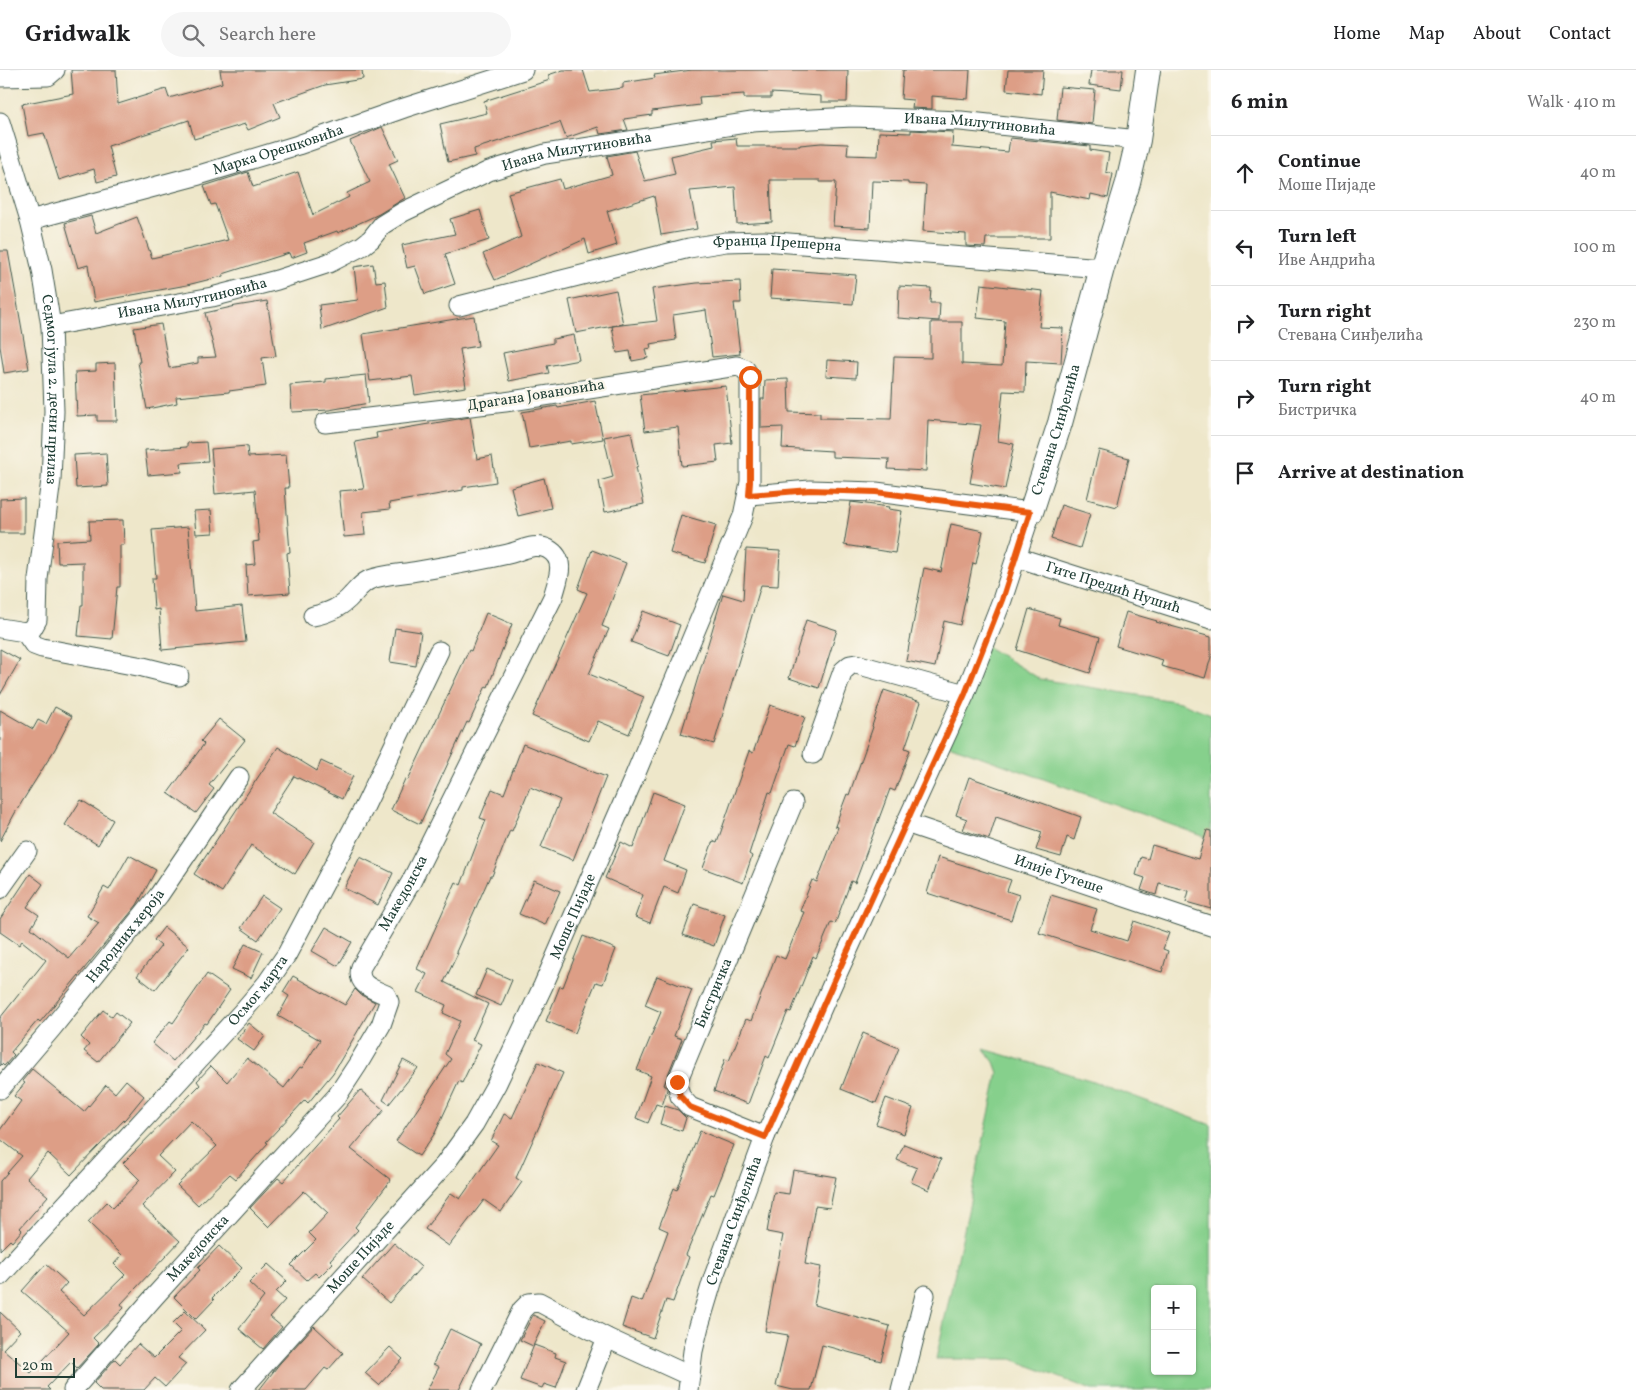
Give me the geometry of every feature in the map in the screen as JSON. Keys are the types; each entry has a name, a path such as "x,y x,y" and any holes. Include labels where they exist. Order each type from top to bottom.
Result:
{"street":[{"path":"0,77 48,76 55,70"},
{"name":"Марка Орешковића","path":"30,220 199,175 298,145 404,108 523,70"},
{"name":"Стевана Синђелића","path":"689,1383 693,1351 714,1276 765,1137 965,694 1002,600 1073,376 1102,268 1128,183 1138,140 1148,70"},
{"name":"Ивана Милутиновића","path":"51,326 212,297 277,280 320,266 351,254 371,239 382,225 403,212 489,171 545,154 752,122 853,117 961,121 1138,140"},
{"name":"Седмог јула 2. десни прилаз","path":"0,122 30,220 42,270 51,326 54,411 51,480 38,579 36,620 32,628 25,632"},
{"name":"Франца Прешерна","path":"459,306 660,255 726,242 764,241 1102,268"},
{"name":"Драгана Јовановића","path":"324,423 505,402 728,367 737,366 746,369"},
{"name":"Моше Пијаде","path":"241,1390 445,1164 474,1124 497,1083 543,986 634,780 743,516 749,495 750,466 750,377 746,369"},
{"path":"749,495 810,490 876,492 1030,512"},
{"name":"Македонска","path":"74,1390 154,1297 337,1096 382,1025 390,1002 386,995 365,986 360,977 361,967 411,882 552,597 560,572 560,565 556,556 550,550 543,547 530,547 510,554 456,565 378,577 362,584 348,599 329,613 313,616"},
{"name":"Гите Предић Нушић","path":"1016,557 1211,619"},
{"path":"0,629 25,632 34,645 42,648 179,676"},
{"name":"Осмог марта","path":"0,1276 267,983 287,954 365,806 438,650"},
{"path":"813,754 843,671 850,665 856,664 965,694"},
{"name":"Народних хероја","path":"0,1089 154,902 239,777"},
{"name":"Бистричка","path":"765,1137 690,1107 680,1096 677,1082 793,803"},
{"name":"Илије Гутеше","path":"906,823 1211,926"},
{"path":"0,889 28,851"},
{"path":"901,1390 925,1295"},
{"path":"482,1390 522,1310 529,1303 539,1302 689,1383"},
{"path":"586,1390 607,1338"}],"green space":[{"path":"984,645 1040,679 1180,702 1211,714 1211,839 943,743"},
{"path":"984,1049 1090,1080 1211,1125 1211,1390 1092,1390 1012,1359 936,1359 998,1073 994,1062"}],"building":[{"path":"71,70 116,70 118,104 166,89 169,98 222,83 220,70 362,70 363,79 325,85 274,103 280,117 248,130 245,124 194,139 189,120 108,146 116,177 97,182 94,169 59,180 44,133 28,136 22,104 73,94"},
{"path":"563,70 583,70 590,92 623,88 623,83 655,78 654,75 692,70 848,70 847,102 821,102 821,96 771,93 771,98 744,98 744,94 699,97 700,105 652,111 652,115 624,119 628,130 600,134 598,127 566,138 560,122 474,149 475,156 448,162 440,124 487,113 484,101 550,80 548,75"},
{"path":"903,70 970,70 968,99 932,96 932,109 912,108 913,100 901,99"},
{"path":"1008,70 1043,70 1041,94 1006,90"},
{"path":"1091,70 1123,70 1121,89 1089,85"},
{"path":"1060,87 1095,90 1092,124 1057,120"},
{"path":"382,127 398,160 389,164 405,198 379,214 338,233 337,231 304,243 307,252 291,258 289,253 223,274 223,276 187,285 94,302 88,265 78,268 65,223 91,216 96,233 137,217 152,258 228,240 215,204 211,205 204,186 248,172 253,187 298,172 313,215 349,197 347,193 370,182 350,141"},
{"path":"911,130 953,132 952,147 1008,152 1010,138 1090,146 1090,150 1109,153 1106,172 1113,174 1108,198 1091,194 1090,200 1050,192 1050,238 986,238 985,247 966,246 966,234 923,231 926,185 908,184 908,182 872,181 870,228 833,226 836,182 820,182 820,180 770,180 772,222 737,224 735,187 690,191 697,229 661,235 654,196 607,211 617,245 589,254 585,239 495,280 483,254 521,237 508,193 560,179 563,189 612,175 607,156 635,151 645,181 675,174 671,156 714,146 713,140 736,138 737,146 848,144 847,155 878,156 879,132 911,133"},
{"path":"480,210 489,240 445,254 455,284 425,294 415,266 407,268 402,245 455,234 450,219"},
{"path":"0,251 8,251 29,369 4,373 0,346"},
{"path":"373,264 376,282 385,281 388,307 322,330 319,305 358,300 354,267"},
{"path":"772,269 856,275 853,304 770,298"},
{"path":"740,281 741,303 734,303 740,354 712,357 706,310 673,315 676,340 650,344 651,348 646,349 648,358 632,361 630,351 617,353 612,326 657,321 652,289 697,283"},
{"path":"981,284 1043,291 1039,327 1063,328 1061,363 1026,361 1025,392 1003,391 998,441 1014,444 1005,489 970,483 981,425 928,420 926,471 888,469 889,459 832,457 832,451 782,448 783,427 761,428 761,399 764,399 765,380 788,379 789,412 820,413 820,418 891,419 894,357 931,358 931,322 962,322 962,364 1002,366 1005,321 977,318"},
{"path":"899,286 931,288 930,303 940,303 939,321 898,318"},
{"path":"616,290 623,324 576,333 569,300"},
{"path":"267,301 276,356 262,358 266,386 176,397 177,403 147,409 134,328 161,324 169,368 198,363 198,358 216,357 205,313"},
{"path":"474,316 478,346 460,349 466,387 415,395 412,376 370,381 363,334"},
{"path":"574,335 579,360 547,366 549,373 509,381 503,353 553,343 553,339"},
{"path":"827,360 857,362 856,378 826,376"},
{"path":"115,363 117,421 97,421 97,415 77,416 75,372 96,371 96,364"},
{"path":"366,375 369,403 329,410 292,412 290,385 326,382 326,379"},
{"path":"726,386 732,443 716,445 718,462 682,466 678,427 645,431 640,395"},
{"path":"595,401 603,439 571,444 571,441 529,448 522,412"},
{"path":"470,417 477,459 492,456 496,482 389,503 390,509 363,512 365,535 344,537 339,491 364,489 355,442 377,438 376,433"},
{"path":"631,432 644,504 605,512 599,481 613,477 604,437"},
{"path":"206,442 208,461 181,463 182,472 148,475 145,450 187,447 187,443"},
{"path":"247,446 248,457 286,455 289,488 285,488 290,552 287,553 290,593 248,596 246,565 255,564 253,542 259,541 255,490 215,494 211,449"},
{"path":"1099,450 1129,458 1117,507 1087,499"},
{"path":"106,453 108,486 76,488 74,455"},
{"path":"544,478 551,508 518,516 511,487"},
{"path":"24,498 24,533 0,533 0,499"},
{"path":"851,502 889,507 888,509 902,511 895,553 844,545"},
{"path":"1061,505 1090,514 1080,548 1051,539"},
{"path":"211,510 213,533 196,534 194,511"},
{"path":"681,515 716,525 705,563 670,553"},
{"path":"123,520 124,545 120,545 120,587 117,587 112,639 78,636 81,605 83,605 83,562 58,563 57,541 90,539 89,521"},
{"path":"951,524 983,531 976,564 973,563 960,625 944,621 935,667 906,661 924,568 941,572"},
{"path":"188,527 195,611 242,606 246,642 162,650 159,609 154,610 152,578 156,578 152,530"},
{"path":"746,549 780,551 778,586 761,585 714,744 681,734 723,594 743,600"},
{"path":"592,550 626,563 602,626 609,629 589,674 644,697 629,734 598,721 589,741 532,716 587,593 578,589"},
{"path":"1029,609 1060,618 1058,625 1100,637 1090,673 1017,650"},
{"path":"643,611 680,625 669,656 631,642"},
{"path":"1126,612 1211,637 1211,657 1205,678 1161,666 1163,660 1116,646"},
{"path":"486,613 512,624 488,687 486,686 469,723 467,722 420,824 391,810 405,779 408,780 469,650 471,651"},
{"path":"806,620 837,630 819,688 789,678"},
{"path":"395,628 421,632 416,666 390,662"},
{"path":"0,649 20,660 0,695"},
{"path":"884,690 921,702 905,748 910,750 895,791 890,789 855,883 851,881 835,924 831,922 816,958 813,956 791,1012 788,1011 769,1058 766,1056 748,1104 714,1091 725,1059 729,1061 746,1019 751,1021 776,955 785,959 804,912 800,911 812,880 817,882 838,827 835,826 847,794 849,795"},
{"path":"770,705 805,717 795,746 789,744 772,793 769,792 749,854 752,856 743,883 703,868 713,841 717,843 749,751 753,753"},
{"path":"55,707 72,716 55,749 0,841 0,710 33,729 38,720 46,724"},
{"path":"219,719 245,740 209,785 214,789 196,813 168,793 204,744 201,741"},
{"path":"523,744 606,777 573,860 541,847 560,800 530,787 444,982 488,1004 472,1040 481,1044 462,1083 459,1081 435,1133 419,1156 396,1141 451,1059 445,1054 460,1021 443,1013 446,1005 418,992 427,974 417,969 456,882 461,885 486,820 480,818 492,789 504,794"},
{"path":"278,747 317,771 321,761 353,776 342,799 294,776 270,813 314,842 295,874 251,845 222,892 194,874"},
{"path":"969,777 1081,817 1074,840 1067,837 1061,857 1036,850 1042,832 996,817 989,839 963,830 967,819 956,815"},
{"path":"653,792 685,804 664,861 686,870 678,893 664,887 650,923 635,917 643,895 605,878 621,842 633,848"},
{"path":"81,800 113,820 98,845 65,825"},
{"path":"1207,830 1211,831 1211,909 1186,902 1189,891 1159,883 1156,895 1141,890 1145,878 1136,875 1141,857 1148,859 1152,845 1198,859"},
{"path":"129,855 156,870 137,905 40,1022 38,1020 11,1052 14,1055 4,1066 2,1064 0,1066 0,1018 46,960 22,941 19,945 0,932 0,919 30,874 43,884 27,907 39,915 31,928 69,958 99,923 87,916 104,887 109,890"},
{"path":"360,857 393,873 378,905 344,888"},
{"path":"938,857 1011,880 1007,891 1019,895 1011,920 927,893"},
{"path":"534,880 560,891 545,925 519,914"},
{"path":"1051,895 1097,909 1090,929 1127,941 1134,921 1169,933 1163,949 1168,951 1162,972 1039,933"},
{"path":"262,896 280,908 258,940 241,928"},
{"path":"694,904 725,915 714,946 683,935"},
{"path":"164,927 189,947 155,990 137,976 161,946 154,940"},
{"path":"326,927 352,942 338,966 312,951"},
{"path":"583,936 616,949 603,984 596,982 575,1033 546,1021 560,986 563,987"},
{"path":"245,944 263,952 251,978 232,969"},
{"path":"487,969 512,980 501,1006 476,995"},
{"path":"207,974 230,990 207,1024 205,1023 173,1061 152,1043 170,1021 173,1023"},
{"path":"293,976 345,1005 355,989 361,995 375,1002 333,1073 308,1103 305,1100 266,1142 268,1143 236,1179 230,1174 198,1205 177,1185 217,1146 191,1121 158,1156 175,1172 142,1206 180,1241 121,1304 124,1308 93,1338 99,1344 77,1368 71,1362 47,1387 50,1390 0,1390 0,1312 20,1331 3,1349 31,1373 69,1332 22,1291 46,1264 67,1283 59,1292 84,1315 125,1275 114,1264 122,1255 88,1222 107,1202 113,1208 140,1180 123,1163 200,1085 197,1081 211,1066 227,1082 247,1058 284,1088 300,1067 302,1068 320,1040 278,1016 289,996 283,992"},
{"path":"657,976 692,990 674,1036 682,1039 664,1085 667,1090 662,1106 656,1104 648,1123 636,1118 651,1076 637,1070 661,1012 645,1005"},
{"path":"103,1010 112,1017 116,1012 130,1023 98,1062 84,1051 89,1045 81,1037"},
{"path":"249,1023 265,1036 254,1051 237,1039"},
{"path":"863,1033 899,1048 876,1103 841,1089"},
{"path":"403,1060 418,1068 389,1104 383,1100"},
{"path":"538,1062 563,1073 516,1178 522,1182 501,1212 484,1200 449,1246 425,1229 451,1193 460,1199 498,1145 491,1141 504,1114 512,1118"},
{"path":"32,1069 84,1112 106,1085 115,1093 126,1080 144,1096 126,1118 71,1175 48,1153 27,1178 48,1196 20,1228 22,1230 12,1242 10,1240 0,1250 0,1181 22,1156 0,1139 0,1130 21,1101 14,1096 25,1083 22,1081"},
{"path":"360,1090 384,1110 351,1149 391,1180 355,1227 358,1230 330,1260 333,1263 319,1277 315,1273 307,1280 291,1265 316,1240 309,1233 328,1213 304,1191 269,1227 250,1208 278,1178 283,1182 339,1119 337,1117"},
{"path":"886,1098 913,1108 904,1134 876,1124"},
{"path":"665,1106 678,1110 686,1118 682,1131 660,1124"},
{"path":"700,1131 734,1145 714,1195 711,1194 686,1255 689,1257 673,1302 666,1300 653,1338 622,1327 631,1298 642,1302 668,1231 659,1227 674,1188 677,1190"},
{"path":"904,1144 941,1159 929,1190 911,1182 917,1168 897,1160"},
{"path":"793,1170 836,1177 830,1208 815,1206 805,1264 821,1267 814,1305 890,1326 881,1361 822,1345 811,1390 793,1390 776,1386 788,1335 765,1331 783,1235 767,1232 774,1192 789,1194"},
{"path":"394,1243 421,1267 389,1303 362,1279"},
{"path":"219,1246 242,1268 212,1298 214,1300 196,1319 174,1297 200,1270 198,1268"},
{"path":"268,1264 287,1281 276,1292 285,1300 270,1317 282,1327 263,1349 239,1329 264,1297 249,1283"},
{"path":"185,1311 205,1330 178,1358 186,1364 165,1387 155,1378 144,1390 101,1390 94,1383 115,1359 120,1364 138,1344 154,1358 181,1331 173,1323"},
{"path":"533,1315 545,1321 533,1346 520,1340"},
{"path":"314,1326 343,1353 328,1370 325,1368 306,1390 259,1390 280,1363"},
{"path":"450,1329 481,1344 459,1390 427,1390 439,1367 433,1364"},
{"path":"534,1345 556,1353 555,1357 566,1361 556,1388 544,1384 542,1388 520,1380"},
{"path":"390,1347 403,1359 379,1385 365,1373"}],"route":[{"path":"677,1082 680,1096 690,1107 765,1137 965,694 1002,600 1030,512 876,492 810,490 749,495 750,377"}]}
